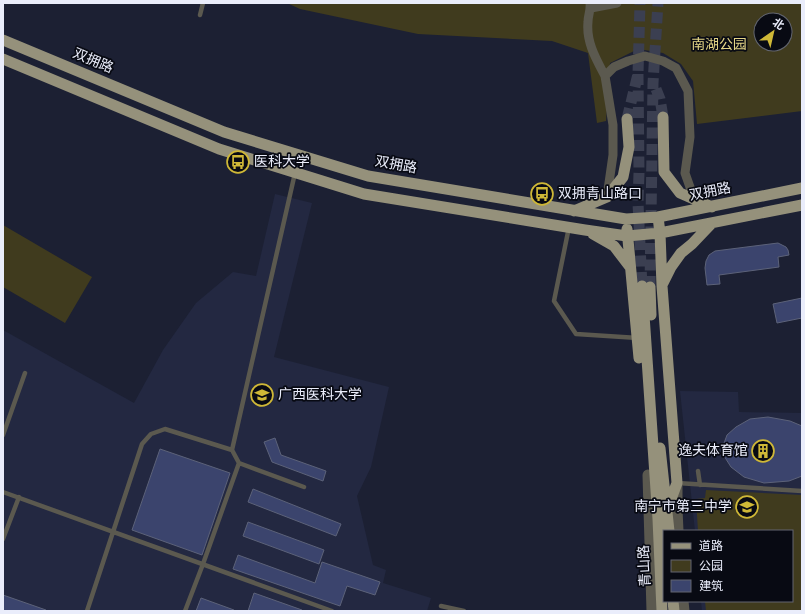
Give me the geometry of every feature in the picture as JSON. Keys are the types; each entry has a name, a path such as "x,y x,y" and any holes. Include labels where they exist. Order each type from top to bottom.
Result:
{"main road":[{"name":"双拥路","path":"3,40 224,132 368,176 626,219 658,217 802,188"},
{"path":"3,59 219,149 364,194 627,236 660,233 802,205"},
{"path":"663,117 664,172 680,192 712,207"},
{"path":"574,211 607,198 623,177 629,147 628,118"},
{"path":"658,217 660,233 651,286 653,360 669,530"},
{"path":"626,219 638,338 648,475 658,519"},
{"path":"658,519 651,286 671,266 681,253 712,223"},
{"path":"585,230 614,246 630,267"},
{"path":"651,286 677,483 667,510"},
{"name":"青山路","path":"658,519 662,611"}],"street":[{"path":"607,198 613,155 613,124 605,76 590,44 588,22 591,5 617,3"},
{"path":"605,76 614,67 645,56 676,68 688,91 690,137 685,173 691,190 712,207"},
{"path":"648,475 652,611"},
{"path":"677,483 678,530"}],"lane":[{"path":"200,15 202,3"},
{"path":"295,173 232,450 239,463 304,487"},
{"path":"569,227 554,301 576,334 638,338"},
{"path":"3,435 25,373"},
{"path":"87,611 142,444 151,434 165,429 232,450"},
{"path":"185,611 239,463"},
{"path":"698,471 700,485"},
{"path":"677,483 802,491"},
{"path":"3,492 332,611"},
{"path":"3,540 18,497"},
{"path":"442,606 464,611"}],"shaded area":[{"name":"广西医科大学","path":"275,194 312,203 274,357 389,387 371,467 357,496 373,565 386,570 383,583 431,598 427,611 3,611 3,330 134,403 163,350 196,303 233,272 256,276"},
{"name":"南宁市第三中学","path":"680,391 738,392 739,412 802,413 802,611 702,611 701,602 793,602 793,530 695,530"}],"green space":[{"name":"南湖公园","path":"287,3 802,3 802,111 697,124 693,81 681,64 663,53 638,49 610,63 606,121 597,123 588,53 552,41 418,34 300,9"},
{"path":"3,225 92,277 65,323 3,287"},
{"path":"706,490 802,495 802,611 706,611 705,602 793,602 793,530 698,530 696,499 705,498"}],"building":[{"path":"778,243 786,247 789,255 778,257 779,267 719,275 720,284 707,285 705,268 706,261 709,255 715,251"},
{"path":"802,298 802,318 777,323 773,304"},
{"name":"逸夫体育馆","path":"768,417 790,421 802,426 802,476 789,481 764,483 744,477 731,467 724,456 723,446 727,435 736,427 750,419"},
{"path":"275,438 281,455 326,471 323,481 272,462 264,442"},
{"path":"160,449 230,473 202,555 132,530"},
{"path":"253,489 341,524 336,536 248,502"},
{"path":"248,522 324,550 319,564 243,536"},
{"path":"238,555 315,583 322,562 380,582 375,595 347,586 340,606 233,569"},
{"path":"254,593 302,610 302,611 248,611"},
{"path":"3,595 46,610 3,611"},
{"path":"201,598 234,610 234,611 196,611"}],"tunnel":[{"path":"627,119 638,74 640,3"},
{"path":"650,287 653,83 658,3"},
{"path":"638,74 638,203 642,286"},
{"path":"656,89 660,99 663,117"}],"place":[{"name":"医科大学","path":"238,162"},
{"name":"双拥青山路口","path":"542,194"},
{"name":"广西医科大学","path":"262,395"},
{"name":"逸夫体育馆","path":"763,451"},
{"name":"南宁市第三中学","path":"747,507"}]}
